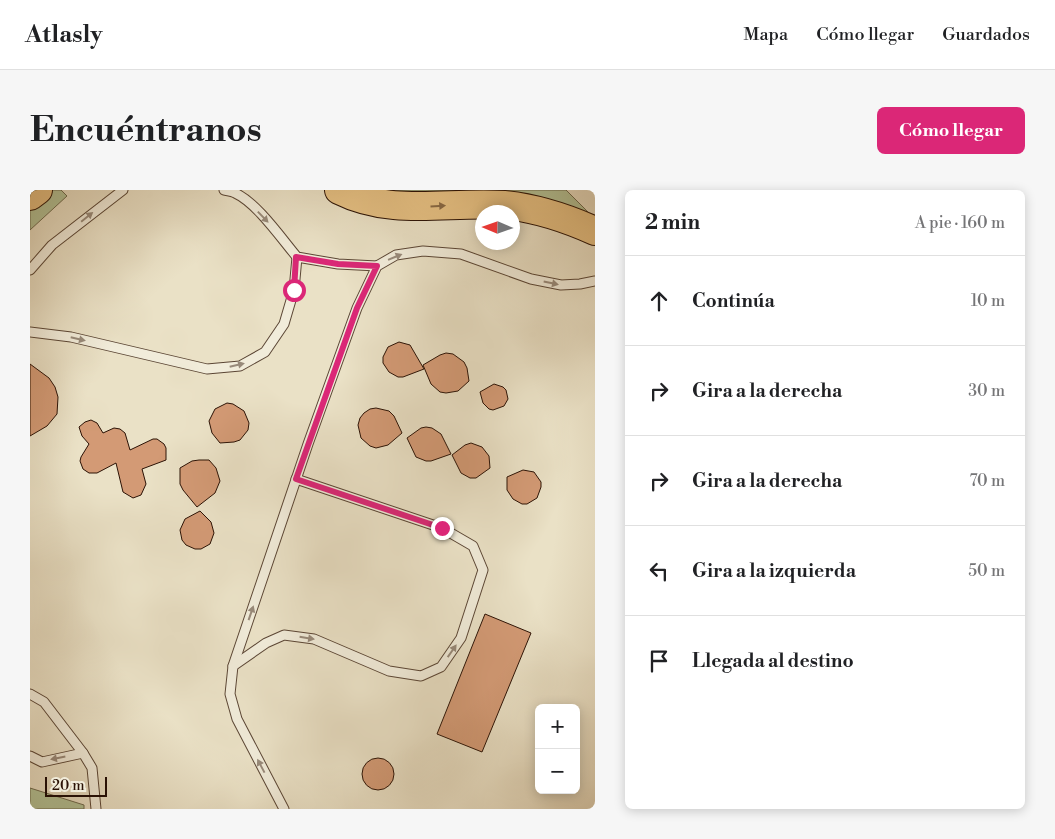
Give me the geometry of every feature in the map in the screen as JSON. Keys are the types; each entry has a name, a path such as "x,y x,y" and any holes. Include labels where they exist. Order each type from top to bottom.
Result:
{"highway":[{"path":"30,196 38,190"},
{"path":"339,190 352,196 385,205 414,207 462,204 506,205 547,213 595,232"}],"lane":[{"path":"30,270 52,245 123,190"},
{"path":"224,190 235,192 250,204 268,222 296,257 338,264 377,266 396,255 423,251 461,254 532,279 561,285 595,281"},
{"path":"30,332 71,337 207,369 240,366 266,352 284,324 294,290 296,257"},
{"path":"284,809 237,719 230,694 233,666 296,479 357,308 377,266"},
{"path":"233,666 266,643 284,635 314,639 389,671 421,676 441,667 461,638 483,570 472,546 442,528 296,479"},
{"path":"30,694 44,702 92,768 96,809"},
{"path":"30,756 42,762 83,754"}],"green space":[{"path":"30,190 61,190 67,196 30,230"},
{"path":"370,190 566,190 595,219 520,207 520,205 466,198"},
{"path":"30,788 84,805 84,809 30,809"}],"building":[{"path":"399,342 410,345 424,369 403,377 398,377 389,372 383,363 383,357 388,347"},
{"path":"446,353 453,354 464,362 469,381 458,391 446,393 440,392 431,384 423,365"},
{"path":"30,364 49,378 55,387 58,397 57,414 47,426 30,436"},
{"path":"494,384 506,390 508,399 504,406 493,410 483,403 480,392"},
{"path":"227,403 233,404 244,411 249,423 248,430 240,440 220,443 212,433 209,421 215,409"},
{"path":"376,408 389,411 394,416 402,433 388,445 376,448 370,446 361,438 358,425 364,413"},
{"path":"91,420 97,423 103,433 114,428 120,429 125,433 130,450 153,439 157,439 164,444 166,460 142,469 146,484 141,495 133,498 123,492 116,463 97,473 89,473 83,469 80,461 89,444 82,436 79,427"},
{"path":"421,428 432,428 441,434 451,454 431,461 416,457 407,438"},
{"path":"471,443 482,447 489,456 490,468 476,478 470,478 461,473 452,455 465,445"},
{"path":"209,460 216,468 220,481 215,493 197,507 180,484 180,468 192,461"},
{"path":"523,470 534,472 541,482 537,498 527,504 522,504 513,499 507,490 507,477"},
{"path":"200,511 211,522 214,533 210,544 201,549 195,549 186,545 182,540 180,530 185,519"},
{"path":"485,614 531,633 482,752 437,734"},
{"path":"378,758 384,759 389,763 393,768 393,780 389,785 384,789 378,790 372,789 367,785 363,780 362,774 363,768 367,763 372,759"}],"route":[{"path":"294,290 296,257 338,264 377,266 357,308 296,479 442,528"}]}
